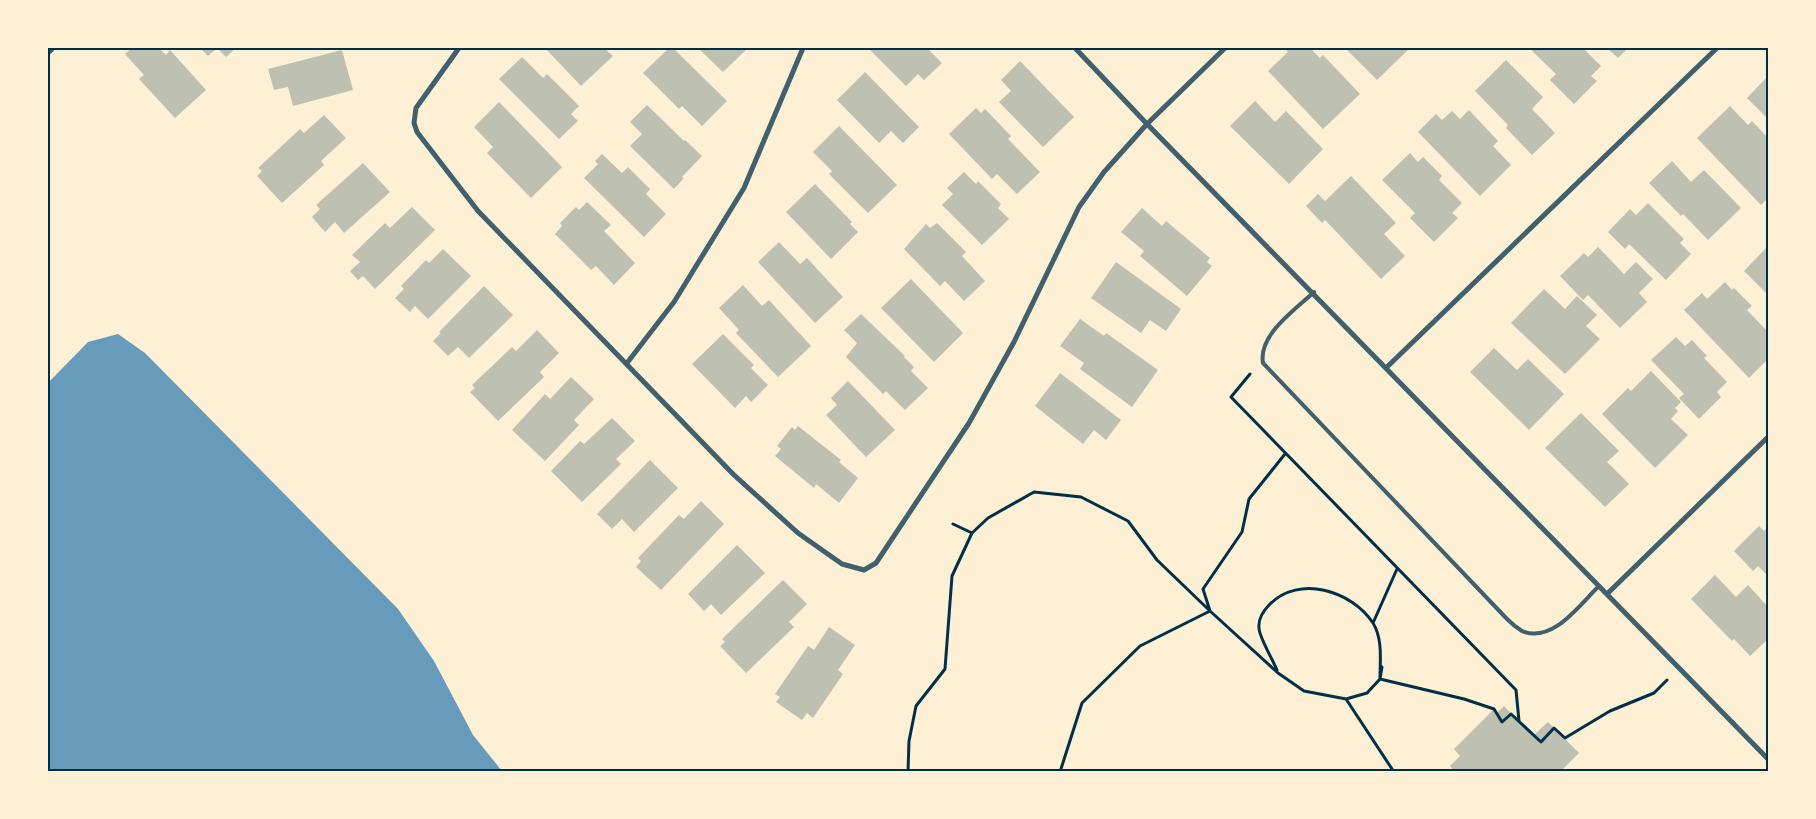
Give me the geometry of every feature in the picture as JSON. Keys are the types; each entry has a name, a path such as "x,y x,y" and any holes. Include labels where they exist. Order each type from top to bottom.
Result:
{"street":[{"path":"48,53 53,48"},
{"path":"459,48 444,72 416,108 414,123 417,132 478,211 597,336 627,363 734,475 798,532 842,564 864,570 876,564 969,423 1014,342 1079,207 1104,172 1147,124 1225,48"},
{"path":"627,363 674,302 744,188 803,48"},
{"path":"1074,48 1768,759"},
{"path":"1387,367 1717,48"},
{"path":"1607,594 1768,437"}],"lane":[{"path":"1314,292 1266,342 1261,354 1263,363 1506,619 1521,630 1531,633 1551,630 1599,586"}],"path":[{"path":"1210,611 1203,589 1242,532 1249,499 1285,454 1516,690 1519,722"},
{"path":"908,772 909,741 916,706 945,669 952,576 972,533 988,518 1034,492 1081,497 1128,521 1157,560 1278,673 1304,691 1346,699 1367,693 1380,679 1382,667"},
{"path":"953,524 972,533"},
{"path":"1373,623 1397,569"},
{"path":"1278,673 1258,628 1263,611 1278,596 1295,589 1318,588 1336,593 1356,605 1373,623 1381,648 1380,679"},
{"path":"1060,772 1082,703 1140,646 1210,611"},
{"path":"1380,679 1464,699 1494,710 1502,722 1511,714 1540,742 1554,728 1564,738 1610,710 1654,692 1680,668"},
{"path":"1346,699 1394,772"}],"water":[{"path":"118,334 145,353 398,609 434,661 473,735 502,771 48,771 48,383 88,342"}],"building":[{"path":"132,48 159,48 166,55 170,50 206,90 175,118 139,79 144,75 125,54"},
{"path":"200,48 217,48 208,56"},
{"path":"217,48 236,48 226,57"},
{"path":"545,48 604,48 613,56 581,86"},
{"path":"669,48 673,48 727,101 702,126 682,106 679,109 643,73"},
{"path":"698,48 748,48 723,72"},
{"path":"868,48 927,48 942,63 924,80 918,74 906,86"},
{"path":"1289,48 1310,48 1320,58 1323,55 1360,94 1323,129 1268,71 1288,52 1286,50"},
{"path":"1345,48 1410,48 1377,80"},
{"path":"1529,48 1583,48 1601,66 1591,76 1597,81 1574,104 1550,80 1556,74"},
{"path":"1607,48 1628,48 1618,58"},
{"path":"342,50 353,90 293,106 288,87 274,90 268,69"},
{"path":"522,57 543,78 547,74 579,106 571,114 578,121 559,139 499,79"},
{"path":"1506,60 1543,97 1532,109 1555,133 1532,155 1506,128 1508,125 1475,91"},
{"path":"1020,61 1074,117 1043,147 999,102 1011,91 1001,80"},
{"path":"865,72 919,127 903,143 891,131 879,143 837,100"},
{"path":"1768,76 1768,116 1767,118 1747,98"},
{"path":"1255,101 1275,122 1286,111 1323,149 1289,184 1230,126"},
{"path":"499,102 562,167 531,198 487,153 493,147 474,127"},
{"path":"647,105 702,156 682,177 684,178 674,189 630,146 642,134 630,122"},
{"path":"1730,106 1748,125 1752,121 1768,138 1768,198 1761,205 1697,138"},
{"path":"976,108 981,113 985,109 1011,136 1008,139 1040,172 1017,194 997,174 992,179 949,134"},
{"path":"1469,110 1498,141 1493,146 1511,165 1480,196 1418,132 1436,114 1442,120 1452,111 1460,119"},
{"path":"324,115 346,138 321,161 324,165 282,203 257,176 262,171 258,168 300,129 304,133"},
{"path":"839,126 897,185 868,213 829,174 832,171 813,152"},
{"path":"1410,153 1418,162 1423,157 1442,176 1439,180 1462,203 1452,213 1458,218 1434,242 1410,218 1415,213 1382,180"},
{"path":"602,154 622,173 628,167 650,189 646,194 666,214 644,237 584,178 598,164 595,161"},
{"path":"1672,161 1691,182 1704,170 1741,208 1708,240 1649,183"},
{"path":"363,163 390,192 344,233 335,222 325,232 312,217 320,209 316,205"},
{"path":"964,172 976,184 978,181 1001,204 998,208 1009,219 982,245 942,205 953,194 947,188"},
{"path":"1351,176 1396,223 1384,234 1405,256 1381,279 1325,220 1322,223 1306,206 1318,194 1325,201"},
{"path":"815,184 852,222 850,224 858,232 831,259 786,212"},
{"path":"587,202 611,225 604,231 635,263 614,285 596,266 591,270 555,234 562,226 560,223 576,207 579,210"},
{"path":"1648,203 1684,239 1680,243 1691,254 1666,280 1629,244 1625,249 1608,232 1630,209 1636,215"},
{"path":"412,207 435,230 375,289 363,276 358,280 350,271 360,262 352,255 385,223 390,228"},
{"path":"1142,208 1162,226 1166,221 1210,258 1207,262 1212,266 1187,296 1140,256 1144,251 1121,232"},
{"path":"937,223 966,252 962,256 985,281 964,301 945,281 940,286 904,249 926,224 930,228"},
{"path":"779,242 800,264 807,258 843,297 815,323 758,262"},
{"path":"1768,246 1768,295 1744,271"},
{"path":"1598,247 1624,274 1636,262 1653,279 1639,293 1647,302 1620,328 1588,295 1583,300 1560,276 1584,253 1588,257"},
{"path":"443,249 471,276 428,319 415,306 410,312 395,298 404,289 401,286 426,260 429,263"},
{"path":"1116,262 1181,309 1166,331 1150,320 1141,333 1091,298"},
{"path":"911,279 963,333 934,362 881,308"},
{"path":"1725,282 1752,306 1747,310 1768,332 1768,359 1749,378 1684,310 1702,293 1707,299"},
{"path":"743,285 762,306 769,300 811,346 778,377 736,333 739,330 719,308"},
{"path":"484,286 513,315 469,358 458,347 448,356 433,341 441,333 439,332"},
{"path":"1544,289 1565,309 1577,296 1597,315 1586,326 1600,339 1565,374 1511,323"},
{"path":"861,314 905,356 914,367 911,371 928,388 905,410 886,391 883,394 846,357 857,343 844,330"},
{"path":"1080,319 1104,336 1106,333 1158,370 1132,407 1080,369 1084,363 1060,346"},
{"path":"537,330 559,353 540,372 544,377 498,421 470,392 475,388 472,385 512,347 516,351"},
{"path":"723,334 754,365 751,368 768,385 751,402 746,396 735,408 692,364"},
{"path":"1676,337 1685,346 1692,340 1707,356 1704,358 1727,382 1717,392 1721,397 1699,419 1679,398 1684,394 1651,360"},
{"path":"1494,348 1517,370 1528,359 1564,394 1529,430 1470,372"},
{"path":"1651,371 1681,402 1675,408 1678,411 1671,419 1688,435 1655,468 1602,414 1628,388 1631,391"},
{"path":"1060,373 1121,420 1106,440 1094,430 1083,444 1035,406"},
{"path":"571,377 594,399 574,420 579,425 545,461 512,430 545,394 550,399"},
{"path":"848,381 895,430 866,457 826,415 837,405 831,398"},
{"path":"1581,413 1619,451 1607,462 1629,484 1605,507 1545,448"},
{"path":"612,418 635,441 616,459 621,464 582,502 551,471 580,441 584,444"},
{"path":"798,426 841,460 839,462 858,478 839,503 816,484 814,488 775,456 781,449 777,446 792,427 795,430"},
{"path":"650,460 678,488 634,532 622,519 612,529 597,514"},
{"path":"701,501 724,524 661,590 636,567 641,561 638,558 679,515 684,519"},
{"path":"1759,526 1764,531 1768,527 1768,576 1758,566 1753,571 1734,551"},
{"path":"737,545 765,573 721,615 711,604 704,611 688,594"},
{"path":"1715,575 1736,597 1748,585 1768,607 1768,639 1750,656 1734,639 1732,641 1691,599"},
{"path":"783,580 807,604 789,622 794,627 746,673 720,646 725,642 722,639"},
{"path":"829,627 855,645 838,670 843,674 813,718 807,713 802,720 776,702 780,697 775,694 808,646 814,650"},
{"path":"1504,706 1533,736 1548,722 1579,753 1560,772 1455,772 1450,766 1460,756 1454,749 1494,709 1497,713"}]}
